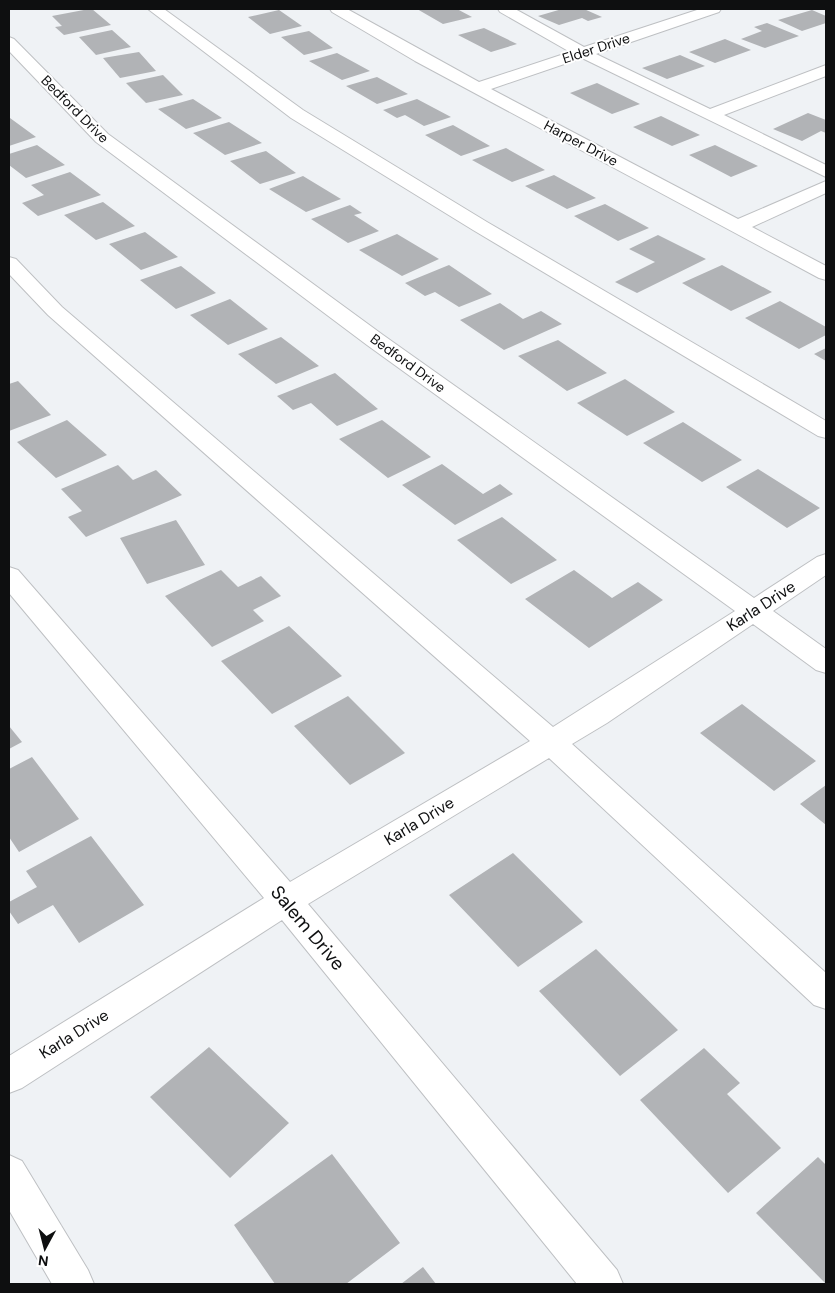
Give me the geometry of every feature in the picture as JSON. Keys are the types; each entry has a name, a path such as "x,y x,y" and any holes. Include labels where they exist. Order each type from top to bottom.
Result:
{"street":[{"path":"154,9 297,114 472,221 826,431"},
{"name":"Harper Drive","path":"338,9 421,58 826,274"},
{"path":"505,9 583,53 826,172"},
{"name":"Elder Drive","path":"478,88 714,9"},
{"name":"Bedford Drive","path":"9,42 102,138 375,340 826,663"},
{"path":"710,115 826,70"},
{"path":"737,227 826,186"},
{"path":"9,263 55,311 551,742 826,994"},
{"name":"Karla Drive","path":"9,1076 286,901 597,715 826,564"},
{"name":"Salem Drive","path":"9,576 286,901 603,1284"},
{"path":"9,1174 74,1284"}],"building":[{"path":"92,9 111,25 64,35 55,27 62,26 52,16"},
{"path":"417,9 457,9 472,17 443,24"},
{"path":"562,9 584,9 602,17 588,21 582,18 559,25 538,16"},
{"path":"279,10 302,26 270,34 248,17"},
{"path":"812,10 826,16 826,23 802,31 778,20"},
{"path":"767,23 799,36 765,48 741,39 762,31 754,27"},
{"path":"484,28 517,44 491,52 458,35"},
{"path":"112,30 131,47 96,55 79,37"},
{"path":"309,31 333,48 304,55 281,37"},
{"path":"725,39 751,50 715,63 689,52"},
{"path":"139,52 156,71 120,78 103,58"},
{"path":"337,53 370,71 342,80 309,61"},
{"path":"680,55 705,66 667,79 642,68"},
{"path":"163,75 183,95 146,103 126,83"},
{"path":"377,77 408,94 377,104 346,86"},
{"path":"597,83 640,104 612,114 570,93"},
{"path":"193,99 222,118 186,129 158,109"},
{"path":"417,99 451,117 424,126 405,115 397,118 383,110"},
{"path":"808,113 826,120 826,133 821,131 802,141 773,129"},
{"path":"661,116 700,135 672,146 633,127"},
{"path":"10,118 36,137 9,146"},
{"path":"229,122 262,143 225,155 193,133"},
{"path":"453,125 490,146 461,156 425,135"},
{"path":"37,145 65,165 26,178 9,165 9,154"},
{"path":"715,145 758,166 731,177 689,155"},
{"path":"506,148 545,170 512,182 472,160"},
{"path":"266,151 296,173 260,184 230,161"},
{"path":"70,172 101,195 38,216 22,203 44,195 31,185"},
{"path":"554,175 596,198 567,209 525,186"},
{"path":"303,176 341,199 306,212 269,189"},
{"path":"103,202 135,226 96,240 64,215"},
{"path":"605,204 649,228 618,241 574,216"},
{"path":"350,205 362,213 354,215 379,231 348,243 311,219"},
{"path":"145,232 178,257 141,270 109,244"},
{"path":"397,234 439,259 402,276 359,250"},
{"path":"658,235 706,259 637,293 615,282 655,262 629,249"},
{"path":"449,265 492,294 459,307 435,292 425,296 405,283"},
{"path":"722,265 772,292 731,311 682,283"},
{"path":"181,266 216,293 176,309 140,280"},
{"path":"230,299 268,329 228,345 190,315"},
{"path":"780,301 826,327 826,335 799,349 745,318"},
{"path":"500,303 523,319 541,311 562,324 504,350 460,320"},
{"path":"281,337 319,366 276,384 238,354"},
{"path":"558,340 607,373 567,391 518,356"},
{"path":"826,348 826,361 814,354"},
{"path":"335,373 378,409 337,426 311,403 293,410 277,396"},
{"path":"625,379 675,412 627,436 577,403"},
{"path":"18,381 51,415 9,431 9,384"},
{"path":"67,420 107,455 56,478 17,442"},
{"path":"382,420 431,457 388,478 339,439"},
{"path":"683,422 742,460 702,482 643,443"},
{"path":"442,464 483,494 500,484 513,494 455,525 402,485"},
{"path":"118,465 133,480 156,470 182,495 86,537 68,517 82,511 61,489"},
{"path":"758,469 820,508 787,528 726,487"},
{"path":"502,517 557,560 511,584 457,540"},
{"path":"176,520 205,565 147,584 120,538"},
{"path":"221,570 238,587 261,576 281,596 253,610 264,621 212,647 165,596"},
{"path":"574,570 612,598 638,582 663,600 589,648 525,599"},
{"path":"289,626 342,676 272,714 221,661"},
{"path":"348,696 405,753 350,785 294,726"},
{"path":"742,704 816,761 774,791 700,733"},
{"path":"9,726 22,742 9,749"},
{"path":"32,757 79,819 19,852 9,837 9,769"},
{"path":"826,785 826,825 800,804"},
{"path":"91,836 144,905 79,943 53,905 18,924 9,911 9,902 37,887 26,871"},
{"path":"513,853 583,922 518,967 449,895"},
{"path":"596,949 678,1030 620,1076 539,991"},
{"path":"209,1047 289,1123 230,1178 150,1097"},
{"path":"704,1048 740,1083 727,1094 781,1148 728,1193 640,1100"},
{"path":"332,1154 400,1243 346,1284 275,1284 234,1225"},
{"path":"818,1157 826,1165 826,1284 756,1213"},
{"path":"423,1267 436,1284 401,1284"}]}
